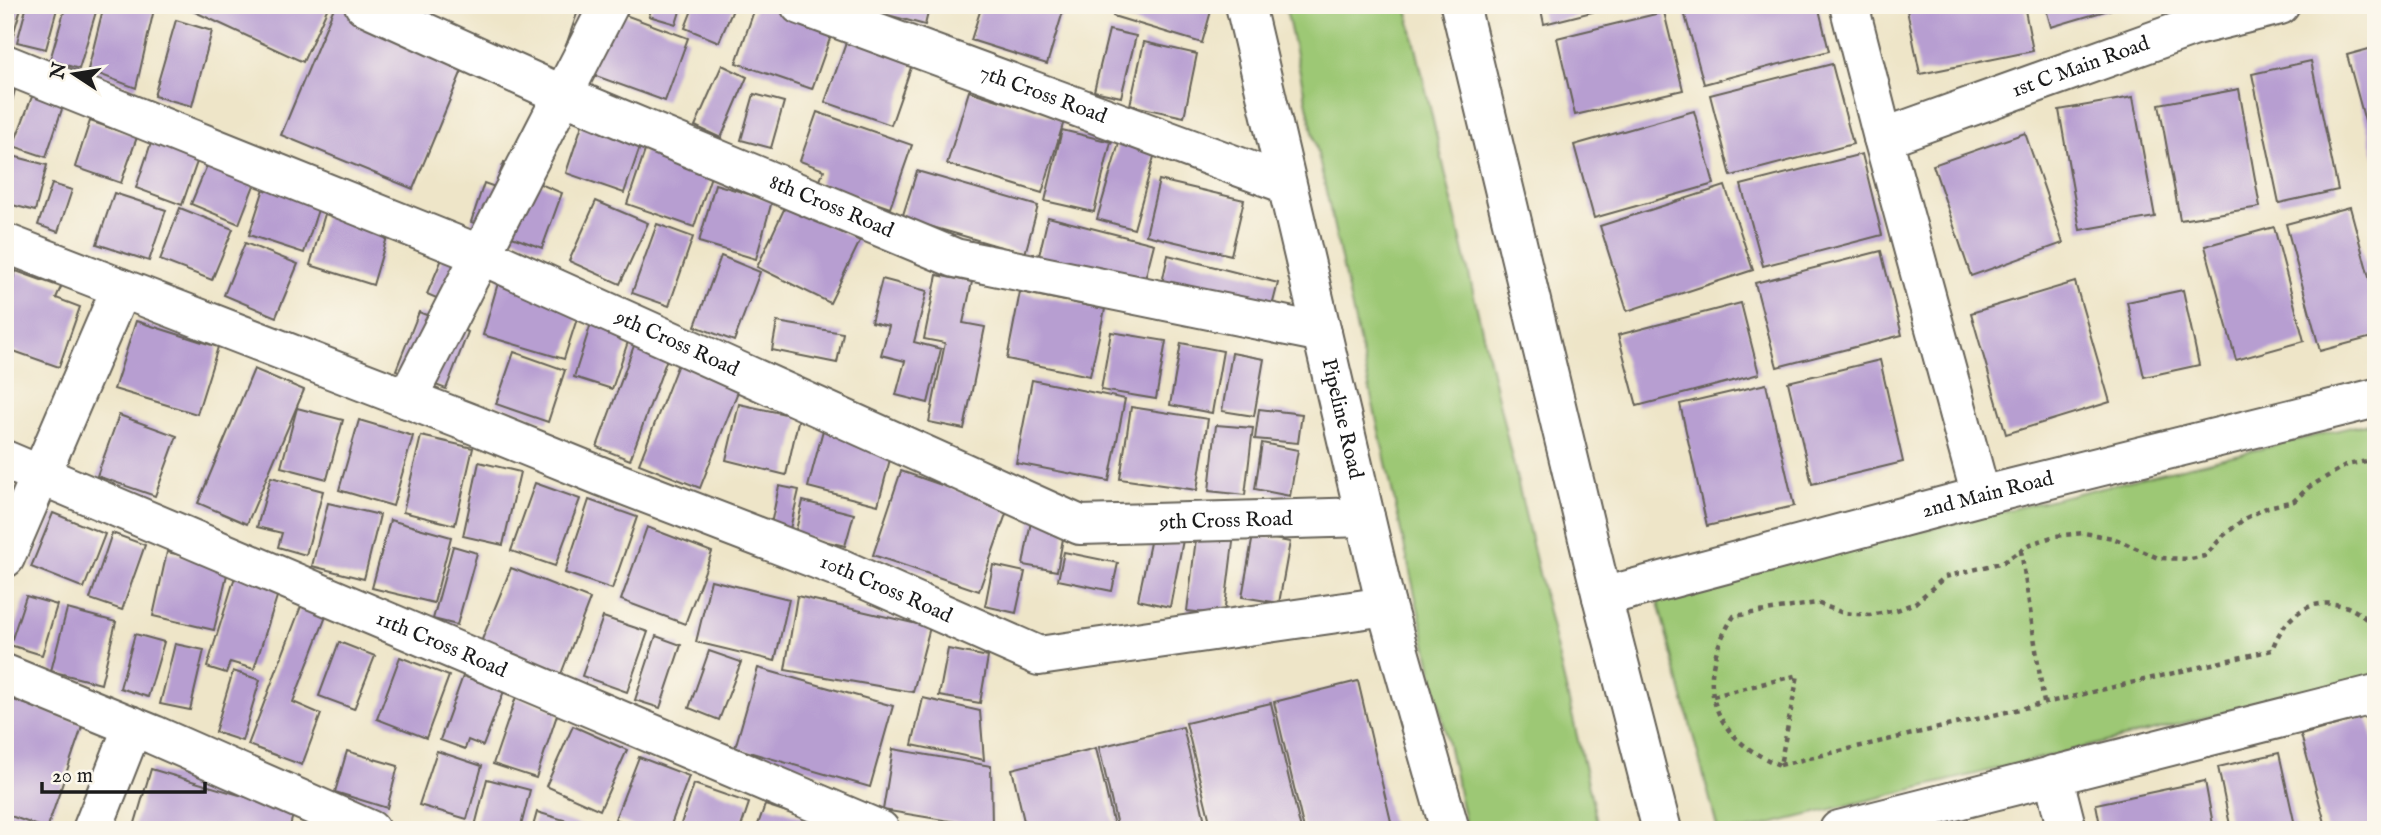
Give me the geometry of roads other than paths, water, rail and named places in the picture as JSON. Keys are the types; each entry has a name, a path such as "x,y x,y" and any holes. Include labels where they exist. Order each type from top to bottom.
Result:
{"street":[{"name":"8th Cross Road","path":"364,5 563,95 955,258 1322,333"},
{"path":"407,399 609,5"},
{"name":"7th Cross Road","path":"800,5 1286,184"},
{"name":"Pipeline Road","path":"1245,5 1386,606 1450,830"},
{"path":"1460,5 1602,597 1662,830"},
{"path":"1850,5 1882,138 1981,496"},
{"name":"1st C Main Road","path":"1882,138 2195,26 2280,5"},
{"name":"9th Cross Road","path":"5,64 481,254 1080,525 1365,517"},
{"name":"10th Cross Road","path":"5,243 837,567 1039,656 1386,606"},
{"path":"5,558 121,288"},
{"name":"2nd Main Road","path":"1602,597 1981,496 2376,398"},
{"name":"11th Cross Road","path":"5,460 880,829"},
{"path":"5,674 133,726 370,830"},
{"path":"1839,830 2376,694"},
{"path":"92,830 133,726"},
{"path":"2053,775 2067,830"}]}
